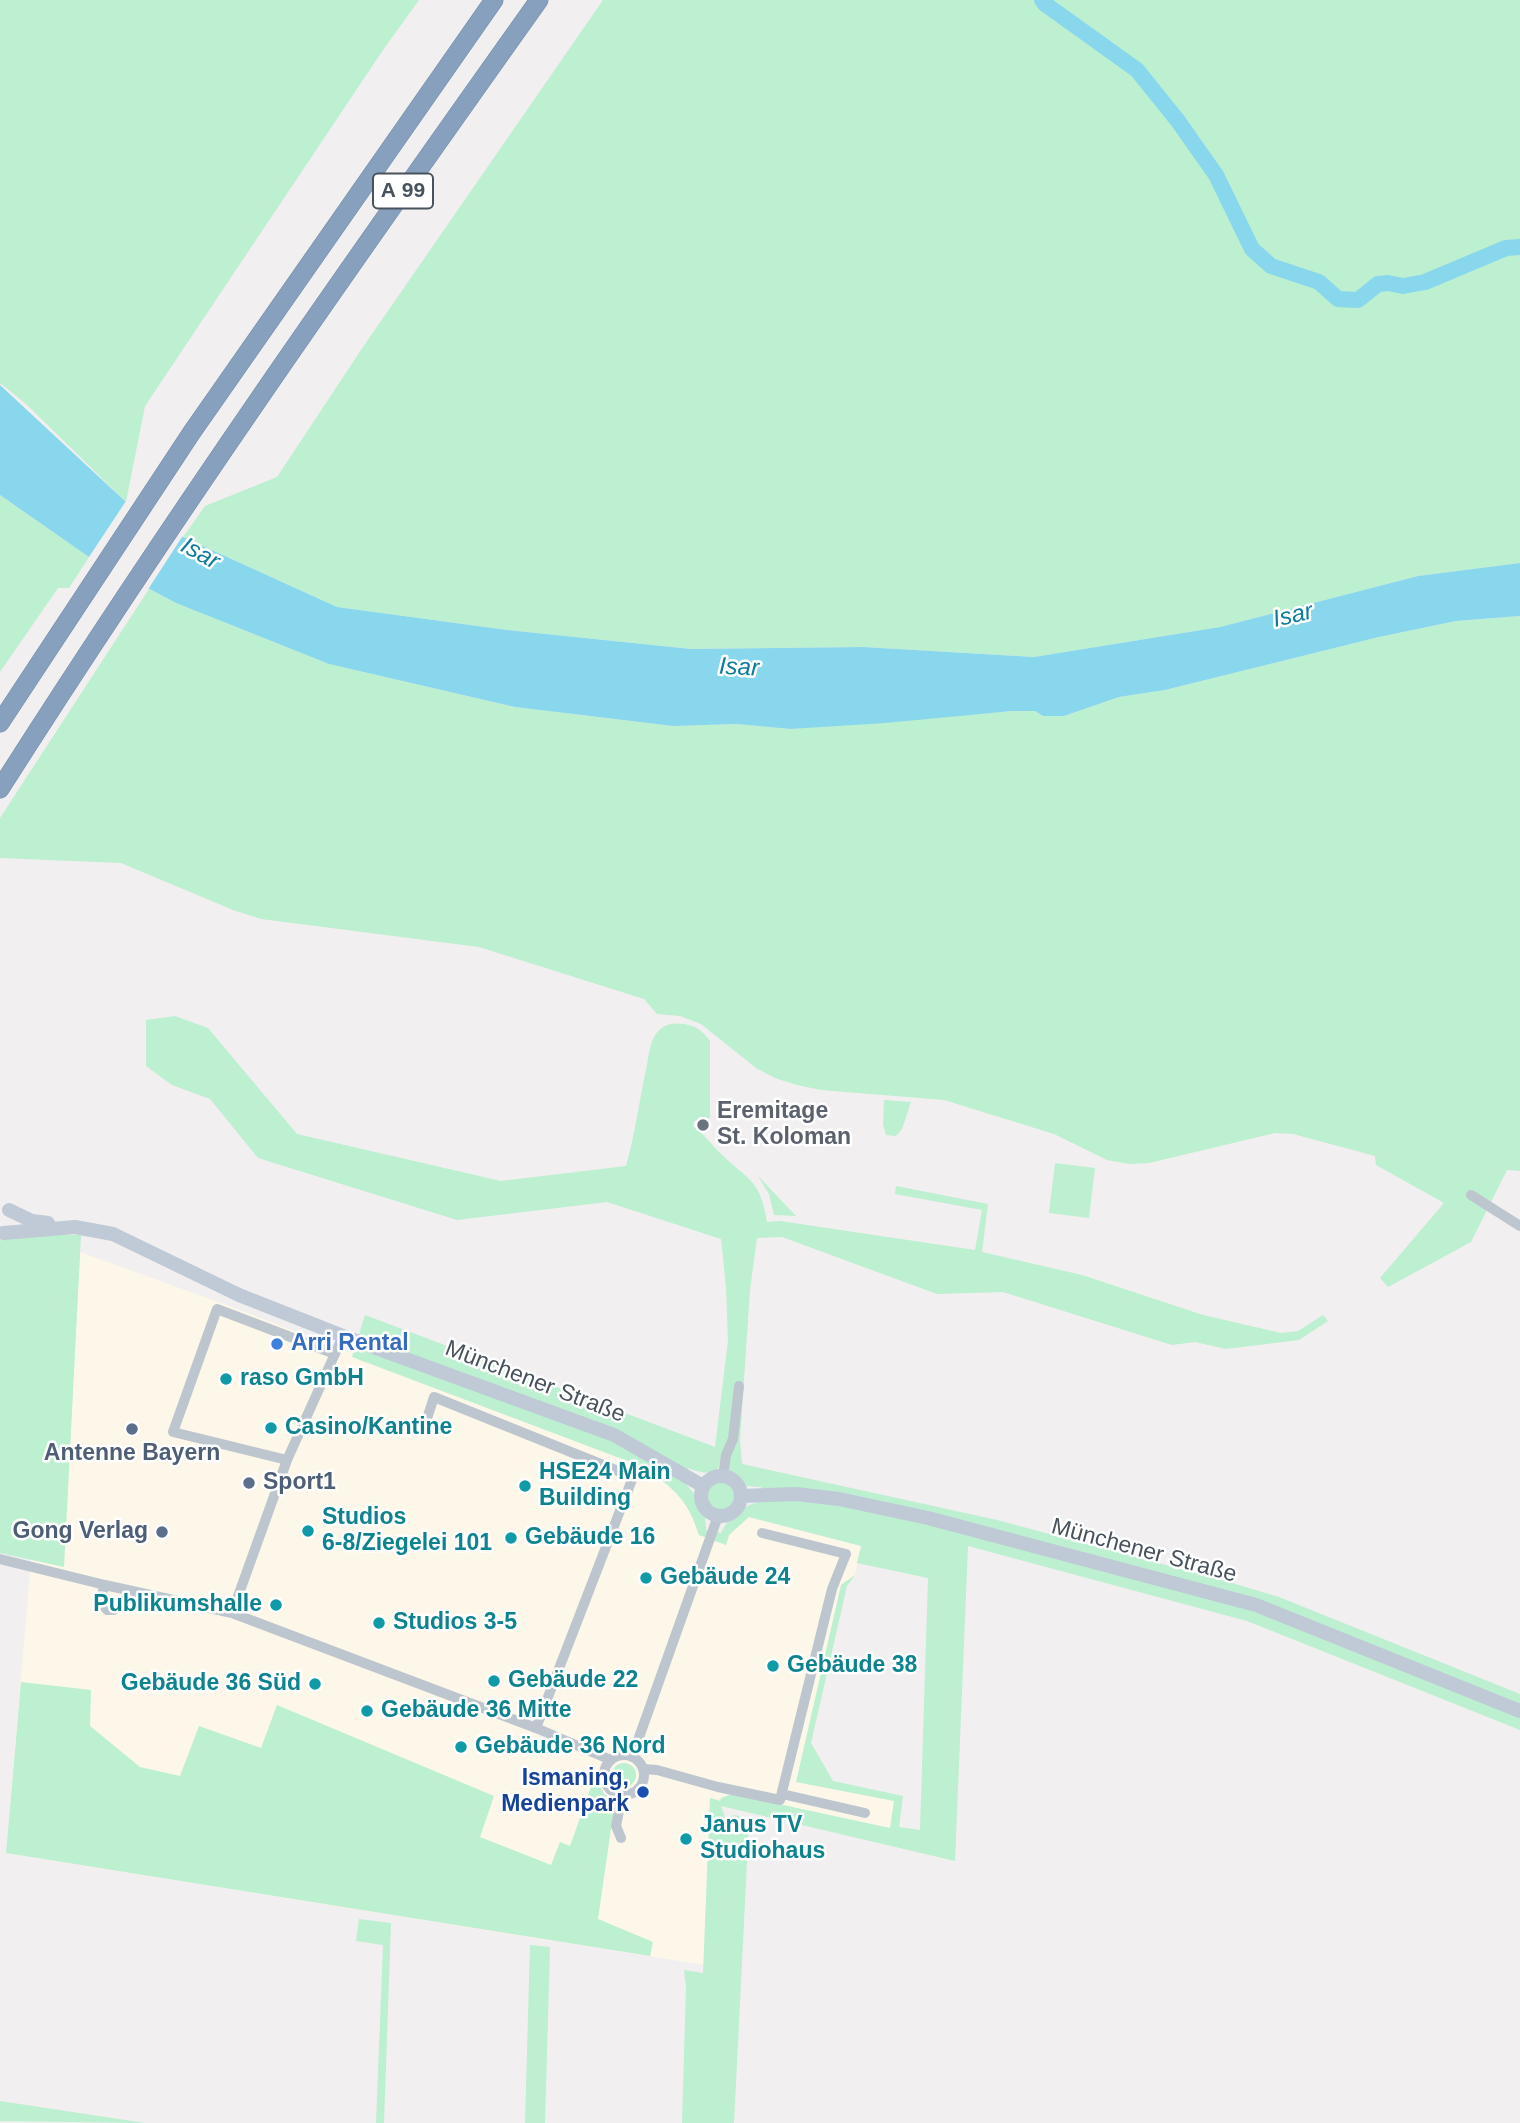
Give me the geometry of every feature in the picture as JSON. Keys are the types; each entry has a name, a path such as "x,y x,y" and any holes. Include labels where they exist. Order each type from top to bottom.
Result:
{"highway":[{"name":"A 99","path":"0,723 192,432 494,0"},
{"name":"A 99","path":"0,789 221,451 539,0"}],"main road":[{"name":"Münchener Straße","path":"5,1204 32,1221 113,1234 239,1295 614,1435 703,1486"},
{"path":"1,1234 9,1222 5,1204"},
{"name":"Münchener Straße","path":"1,1234 66,1227"},
{"path":"723,1476 735,1482 741,1496 733,1511 718,1516 710,1513 703,1505 701,1494 703,1486 709,1480 723,1476"},
{"name":"Münchener Straße","path":"741,1496 796,1494 839,1499 928,1518 1256,1605 1520,1711"}],"street":[{"path":"1471,1195 1520,1226"},
{"path":"287,1460 173,1432 216,1309 335,1354"},
{"path":"232,1613 287,1460 343,1336"},
{"path":"723,1476 726,1455 733,1439 739,1386"},
{"path":"423,1431 434,1398 633,1477 536,1728"},
{"path":"632,1757 718,1516"},
{"path":"643,1769 657,1770 780,1800 832,1589 846,1554 762,1533"},
{"path":"0,1559 132,1592 232,1613 611,1759 624,1755 632,1757 643,1769 640,1787 633,1793 622,1795 611,1791 604,1777 611,1759"},
{"path":"105,1585 101,1596 102,1605 107,1610 114,1611 132,1592"},
{"path":"782,1794 865,1813"},
{"path":"621,1838 616,1826 622,1795"}],"shaded area":[{"path":"80,1252 235,1308 646,1468 682,1497 699,1535 726,1545 729,1535 748,1517 861,1546 855,1575 842,1587 801,1779 897,1799 891,1838 711,1798 704,1965 6,1853 31,1559 64,1566"}],"green space":[{"path":"0,0 419,0 145,406 126,502 26,404 0,383"},
{"path":"603,0 1520,0 1520,563 1418,576 1220,627 1034,657 863,647 691,649 507,630 337,607 183,537 205,506 277,477 363,347"},
{"path":"0,495 89,557 69,588 58,588 0,672"},
{"path":"149,589 176,603 329,664 515,707 673,726 737,724 790,729 1012,711 1035,711 1043,716 1064,716 1119,697 1165,690 1379,637 1456,621 1520,616 1520,1171 1507,1170 1471,1242 1388,1287 1380,1278 1444,1203 1376,1165 1375,1156 1293,1134 1275,1133 1149,1163 1129,1164 1107,1160 1054,1134 944,1100 821,1090 775,1078 756,1068 701,1024 680,1016 657,1014 644,999 479,947 261,919 121,863 0,858 0,818"},
{"path":"175,1016 208,1028 297,1134 501,1181 626,1166 653,1039 659,1030 666,1026 688,1025 705,1034 710,1041 710,1118 694,1121 693,1126 752,1182 761,1197 767,1222 780,1221 975,1250 982,1210 895,1194 896,1186 988,1204 982,1252 1082,1275 1203,1315 1281,1333 1298,1331 1323,1315 1328,1321 1299,1340 1226,1349 1195,1342 1172,1345 1003,1292 937,1294 782,1237 757,1238 750,1290 740,1440 742,1464 997,1520 1279,1597 1520,1694 1520,1730 1247,1621 968,1546 955,1861 721,1806 725,1817 736,1815 749,1821 734,2123 682,2123 686,1987 684,1970 703,1973 710,1798 720,1801 732,1794 890,1828 894,1801 796,1782 841,1585 855,1575 847,1586 811,1743 833,1781 903,1796 899,1827 920,1830 928,1578 857,1563 861,1546 749,1517 729,1535 726,1545 699,1535 685,1504 646,1468 352,1357 365,1315 715,1447 728,1341 721,1239 607,1202 457,1220 258,1158 210,1099 172,1085 146,1066 146,1020","holes":["721,1457 729,1472 739,1477 745,1486 761,1487 762,1501 737,1512 721,1533 706,1530 699,1502 681,1480 688,1468 699,1472 718,1469"]},
{"path":"884,1100 911,1102 902,1129 896,1136 886,1135 883,1125"},
{"path":"1055,1163 1095,1168 1089,1218 1049,1213"},
{"path":"758,1176 796,1216 774,1215 769,1194"},
{"path":"10,1235 81,1235 64,1567 0,1553 0,1241"},
{"path":"721,1482 731,1486 735,1496 731,1506 721,1510 711,1506 707,1496 711,1486"},
{"path":"21,1682 91,1690 90,1726 140,1767 180,1776 199,1726 261,1748 277,1705 494,1796 480,1837 551,1865 560,1842 570,1846 595,1776 604,1794 615,1801 598,1919 653,1942 650,1956 6,1853"},
{"path":"624,1763 633,1766 636,1775 633,1784 624,1787 615,1784 612,1775 615,1766"},
{"path":"359,1919 391,1923 384,2123 376,2123 383,1945 356,1941"},
{"path":"530,1945 550,1947 545,2123 525,2123"},
{"path":"0,2101 145,2123 0,2121"}],"water":[{"name":"Isar","path":"0,385 126,502 183,537 337,607 507,630 691,649 863,647 1034,657 1220,627 1418,576 1520,563 1520,616 1456,621 1379,637 1165,690 1119,697 1064,716 1043,716 1035,711 1012,711 790,729 737,724 673,726 515,707 329,664 176,603 89,557 0,495"}],"pier":[{"path":"128,498 184,534 147,591 87,560"}],"waterway":[{"path":"1042,0 1137,70 1178,121 1216,175 1252,249 1271,266 1319,282 1338,299 1358,300 1378,284 1403,286 1425,282 1506,248 1520,247"}],"place":[{"name":"Eremitage St. Koloman","path":"703,1125"},
{"name":"Arri Rental","path":"277,1344"},
{"name":"raso GmbH","path":"226,1379"},
{"name":"Casino/Kantine","path":"271,1428"},
{"name":"Antenne Bayern","path":"132,1429"},
{"name":"Sport1","path":"249,1483"},
{"name":"HSE24 Main Building","path":"525,1486"},
{"name":"Studios 6-8/Ziegelei 101","path":"308,1531"},
{"name":"Gong Verlag","path":"162,1532"},
{"name":"Gebäude 16","path":"511,1538"},
{"name":"Gebäude 24","path":"646,1578"},
{"name":"Publikumshalle","path":"276,1605"},
{"name":"Studios 3-5","path":"379,1623"},
{"name":"Gebäude 38","path":"773,1666"},
{"name":"Gebäude 22","path":"494,1681"},
{"name":"Gebäude 36 Süd","path":"315,1684"},
{"name":"Gebäude 36 Mitte","path":"367,1711"},
{"name":"Gebäude 36 Nord","path":"461,1747"},
{"name":"Ismaning, Medienpark","path":"643,1792"},
{"name":"Janus TV Studiohaus","path":"686,1839"}]}
